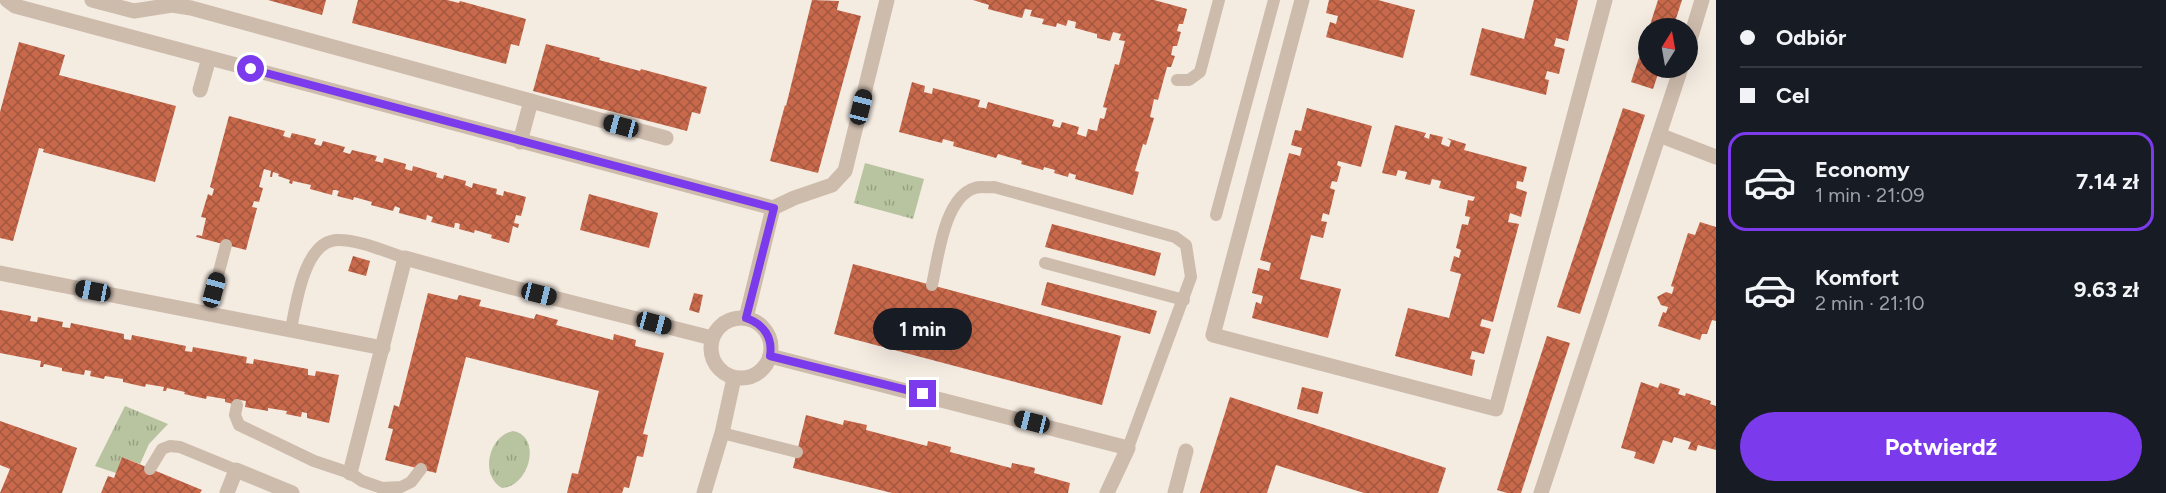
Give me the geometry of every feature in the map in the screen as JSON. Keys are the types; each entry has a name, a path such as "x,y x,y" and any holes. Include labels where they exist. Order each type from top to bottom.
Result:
{"street":[{"path":"7,0 15,6 774,208 794,198 832,185 845,171 887,0"},
{"path":"92,0 134,11 172,5 191,8 666,138"},
{"path":"1302,0 1213,335 1496,409 1605,0"},
{"path":"1697,18 1702,0"},
{"path":"200,90 209,58"},
{"path":"1541,493 1678,78"},
{"path":"520,142 531,101"},
{"path":"1659,135 1716,157"},
{"path":"746,318 774,208"},
{"path":"350,473 405,258 712,338"},
{"path":"0,273 383,348"},
{"path":"734,318 746,318 758,323 766,332 771,343 770,356 764,368 754,376 734,378 722,372 714,363 710,350 712,338 723,323 734,318"},
{"path":"770,356 1128,447 1107,493"},
{"path":"704,493 722,433 734,378"},
{"path":"1175,493 1186,451"},
{"path":"227,493 236,470 292,493"}],"lane":[{"path":"1177,80 1189,80 1200,72 1219,0"},
{"path":"1216,215 1270,1"},
{"path":"932,285 945,226 960,196 975,188 994,187 1175,237 1186,245 1191,277 1128,447"},
{"path":"291,329 302,280 311,259 321,248 334,240 350,242 405,258"},
{"path":"208,313 226,245"},
{"path":"1045,263 1184,300"},
{"path":"237,405 235,415 239,425 314,461 350,473 362,481 382,488 401,487 411,482 421,470"},
{"path":"722,433 797,452"},
{"path":"150,469 162,449 170,446 180,447 236,470"}],"green space":[{"path":"865,163 924,179 913,219 854,203"},
{"path":"125,406 168,424 149,444 140,464 122,457 116,473 95,466"},
{"path":"513,431 522,435 527,442 530,451 529,461 520,479 502,488 491,474 490,456 498,440"}],"building":[{"path":"268,0 326,0 322,15"},
{"path":"358,0 447,0 459,3 460,1 526,19 519,46 511,44 506,64 352,23"},
{"path":"812,0 839,1 837,10 861,16 818,173 770,161"},
{"path":"973,0 1154,0 1187,9 1183,24 1179,24 1177,31 1181,32 1177,46 1173,46 1171,55 1175,56 1171,67 1167,67 1158,100 1154,99 1150,117 1154,118 1135,171 1139,172 1133,195 1075,179 1076,175 1069,173 1068,177 1054,173 1055,170 1044,167 1043,170 1021,164 1022,161 998,154 996,158 953,146 954,142 943,139 942,143 899,132 912,82 925,86 924,92 932,94 933,88 980,100 978,107 986,109 988,102 1054,120 1052,126 1060,128 1062,122 1079,127 1077,134 1086,137 1088,129 1097,131 1100,118 1104,119 1107,108 1103,107 1115,64 1119,65 1125,41 1119,40 1121,34 1113,32 1110,41 1097,38 1097,34 1075,28 1076,22 1068,20 1066,26 1057,23 1056,27 1042,24 1044,19 1030,16 1032,10 1025,9 1022,18 988,9 989,5"},
{"path":"1329,0 1378,0 1415,10 1403,58 1326,37 1330,22 1336,24 1338,16 1326,13"},
{"path":"1534,0 1578,0 1568,41 1556,38 1554,46 1565,49 1559,74 1547,71 1545,79 1549,80 1546,95 1470,75 1482,28 1524,39"},
{"path":"1658,0 1682,0 1676,18 1652,18"},
{"path":"19,42 65,55 59,75 176,106 155,182 43,152 44,149 39,148 13,241 0,238 0,112"},
{"path":"546,44 640,71 641,69 707,87 700,114 692,112 687,131 533,91"},
{"path":"1638,61 1638,78 1657,78 1653,89 1631,82"},
{"path":"1307,108 1372,126 1361,167 1338,161 1337,165 1341,167 1337,182 1332,181 1330,188 1335,190 1329,215 1323,213 1321,221 1327,222 1323,238 1311,235 1300,279 1341,289 1328,338 1252,318 1256,302 1261,304 1263,296 1252,293 1258,268 1269,271 1271,263 1260,260 1289,153 1300,156 1302,148 1291,145 1295,130 1301,131"},
{"path":"1623,108 1645,115 1580,314 1557,307"},
{"path":"229,116 285,131 283,136 290,138 292,133 316,139 314,144 321,146 323,141 345,147 343,152 350,154 352,150 377,156 375,161 383,163 384,158 406,164 405,169 412,171 413,166 437,173 436,177 443,179 444,175 466,181 465,185 472,188 473,183 497,189 496,194 503,196 504,191 526,197 521,216 516,215 514,223 519,224 518,228 513,226 509,243 475,230 474,233 459,229 460,224 457,223 454,228 431,222 433,217 427,215 426,220 399,213 400,208 395,206 393,211 354,197 353,200 337,196 339,191 336,190 333,190 332,195 310,189 311,185 293,181 292,184 289,183 290,180 273,172 270,177 271,171 264,169 259,187 263,188 259,202 254,201 252,207 257,208 246,250 196,237 197,235 202,236 206,218 201,217 208,194 212,196 214,189 210,187"},
{"path":"1395,125 1426,133 1424,137 1429,139 1430,134 1443,137 1441,144 1449,147 1451,141 1447,138 1466,144 1464,150 1527,167 1523,182 1517,181 1516,188 1527,192 1521,217 1510,213 1508,222 1519,224 1493,322 1482,319 1480,326 1491,329 1484,354 1472,351 1470,359 1475,360 1472,376 1395,356 1408,308 1449,318 1461,274 1450,271 1454,256 1459,258 1461,250 1456,248 1462,224 1468,225 1470,217 1465,216 1468,200 1473,201 1475,197 1439,188 1441,181 1432,179 1430,185 1405,179 1407,172 1398,170 1396,176 1382,173"},
{"path":"589,194 658,213 649,248 580,230"},
{"path":"1700,222 1716,227 1716,321 1712,320 1707,334 1702,334 1700,340 1658,326 1663,312 1666,313 1668,307 1661,305 1657,297 1666,292 1672,294 1674,287 1671,286 1688,233 1695,235"},
{"path":"1052,224 1161,253 1155,276 1045,247"},
{"path":"353,256 370,261 366,276 348,271"},
{"path":"853,264 1121,336 1102,405 834,334"},
{"path":"1047,282 1157,311 1150,334 1041,305"},
{"path":"428,293 457,300 459,295 481,300 479,306 534,319 536,314 558,320 556,325 613,340 614,334 636,340 635,346 664,353 643,434 648,435 643,457 637,456 629,488 624,487 622,493 567,493 572,473 578,474 599,391 466,357 436,473 385,460 393,429 388,428 394,405 399,407"},
{"path":"694,293 703,295 699,313 689,310"},
{"path":"0,310 31,316 30,321 37,322 38,317 63,322 62,327 70,328 71,323 124,334 124,339 131,340 132,335 186,346 185,351 192,352 193,347 247,357 246,363 253,364 254,359 308,369 308,375 315,376 316,371 339,375 329,423 307,418 307,413 302,412 301,417 286,414 287,411 268,408 268,411 245,407 246,401 240,400 237,405 225,402 225,399 207,396 206,399 167,388 163,391 164,387 146,384 145,387 123,382 123,379 90,376 91,371 85,370 84,375 62,371 62,368 44,364 40,367 41,361 0,353"},
{"path":"1547,336 1570,343 1521,493 1507,493 1497,490"},
{"path":"1641,382 1658,388 1660,383 1680,389 1678,394 1685,396 1686,393 1711,401 1710,404 1716,406 1716,450 1698,445 1696,451 1688,449 1691,442 1674,437 1672,443 1663,440 1654,464 1634,458 1636,452 1621,448"},
{"path":"1302,387 1323,392 1318,414 1297,409"},
{"path":"1230,397 1446,468 1438,493 1364,493 1276,465 1267,493 1200,493"},
{"path":"806,415 843,425 844,420 867,425 866,430 927,446 928,441 951,447 950,452 1011,468 1012,463 1035,468 1034,473 1070,483 1068,493 892,493 793,468"},
{"path":"0,421 77,448 62,493 0,493 10,469 0,465"},
{"path":"122,457 202,490 200,493 101,493 108,476 114,478"}],"route":[{"path":"251,69 774,208 746,318 758,323 766,332 771,343 770,356 923,394"}]}
